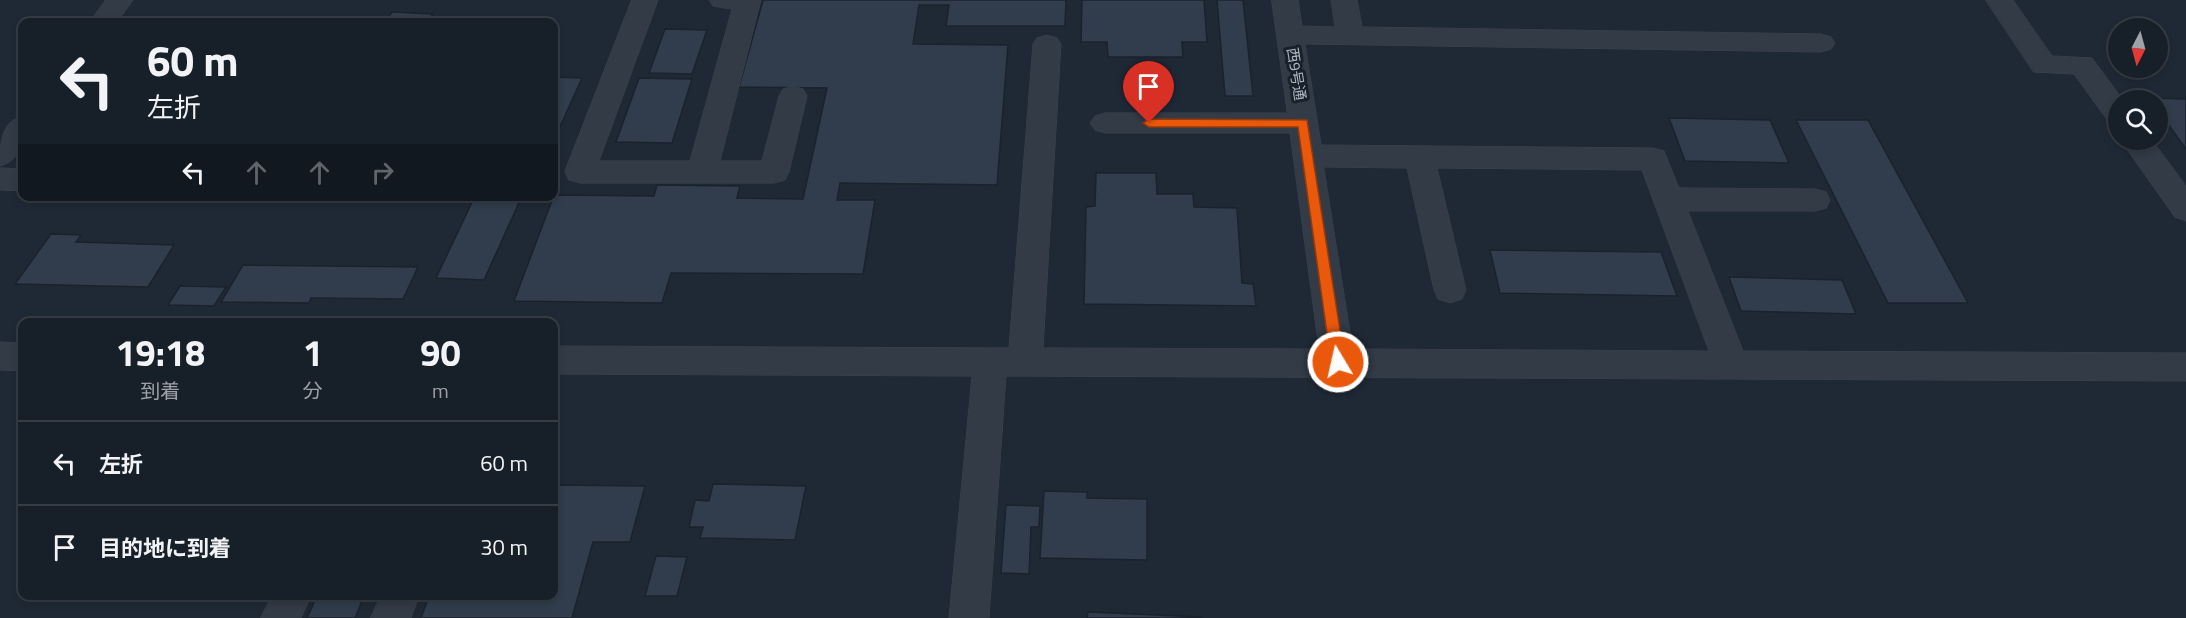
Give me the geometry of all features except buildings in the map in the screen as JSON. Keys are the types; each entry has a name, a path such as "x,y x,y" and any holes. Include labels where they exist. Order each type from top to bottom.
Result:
{"street":[{"path":"106,18 120,0"},
{"path":"645,0 580,172 774,172 793,96"},
{"path":"702,171 748,0 722,0"},
{"name":"西9号通","path":"1285,0 1338,362"},
{"path":"1344,0 1350,36"},
{"path":"1999,0 2044,65 2082,65 2108,100"},
{"path":"1290,35 1821,43"},
{"path":"969,618 1007,362 1047,44"},
{"path":"1105,123 1303,123"},
{"path":"0,155 18,131"},
{"path":"2143,150 2186,209"},
{"path":"1308,156 1653,159 1731,364"},
{"path":"1420,157 1450,290"},
{"path":"0,179 18,180"},
{"path":"1668,200 1815,200"},
{"path":"0,356 18,357"},
{"path":"558,360 2186,367"},
{"path":"281,618 290,600"},
{"path":"392,618 399,600"}],"route":[{"path":"1149,123 1303,123 1338,362"}]}
